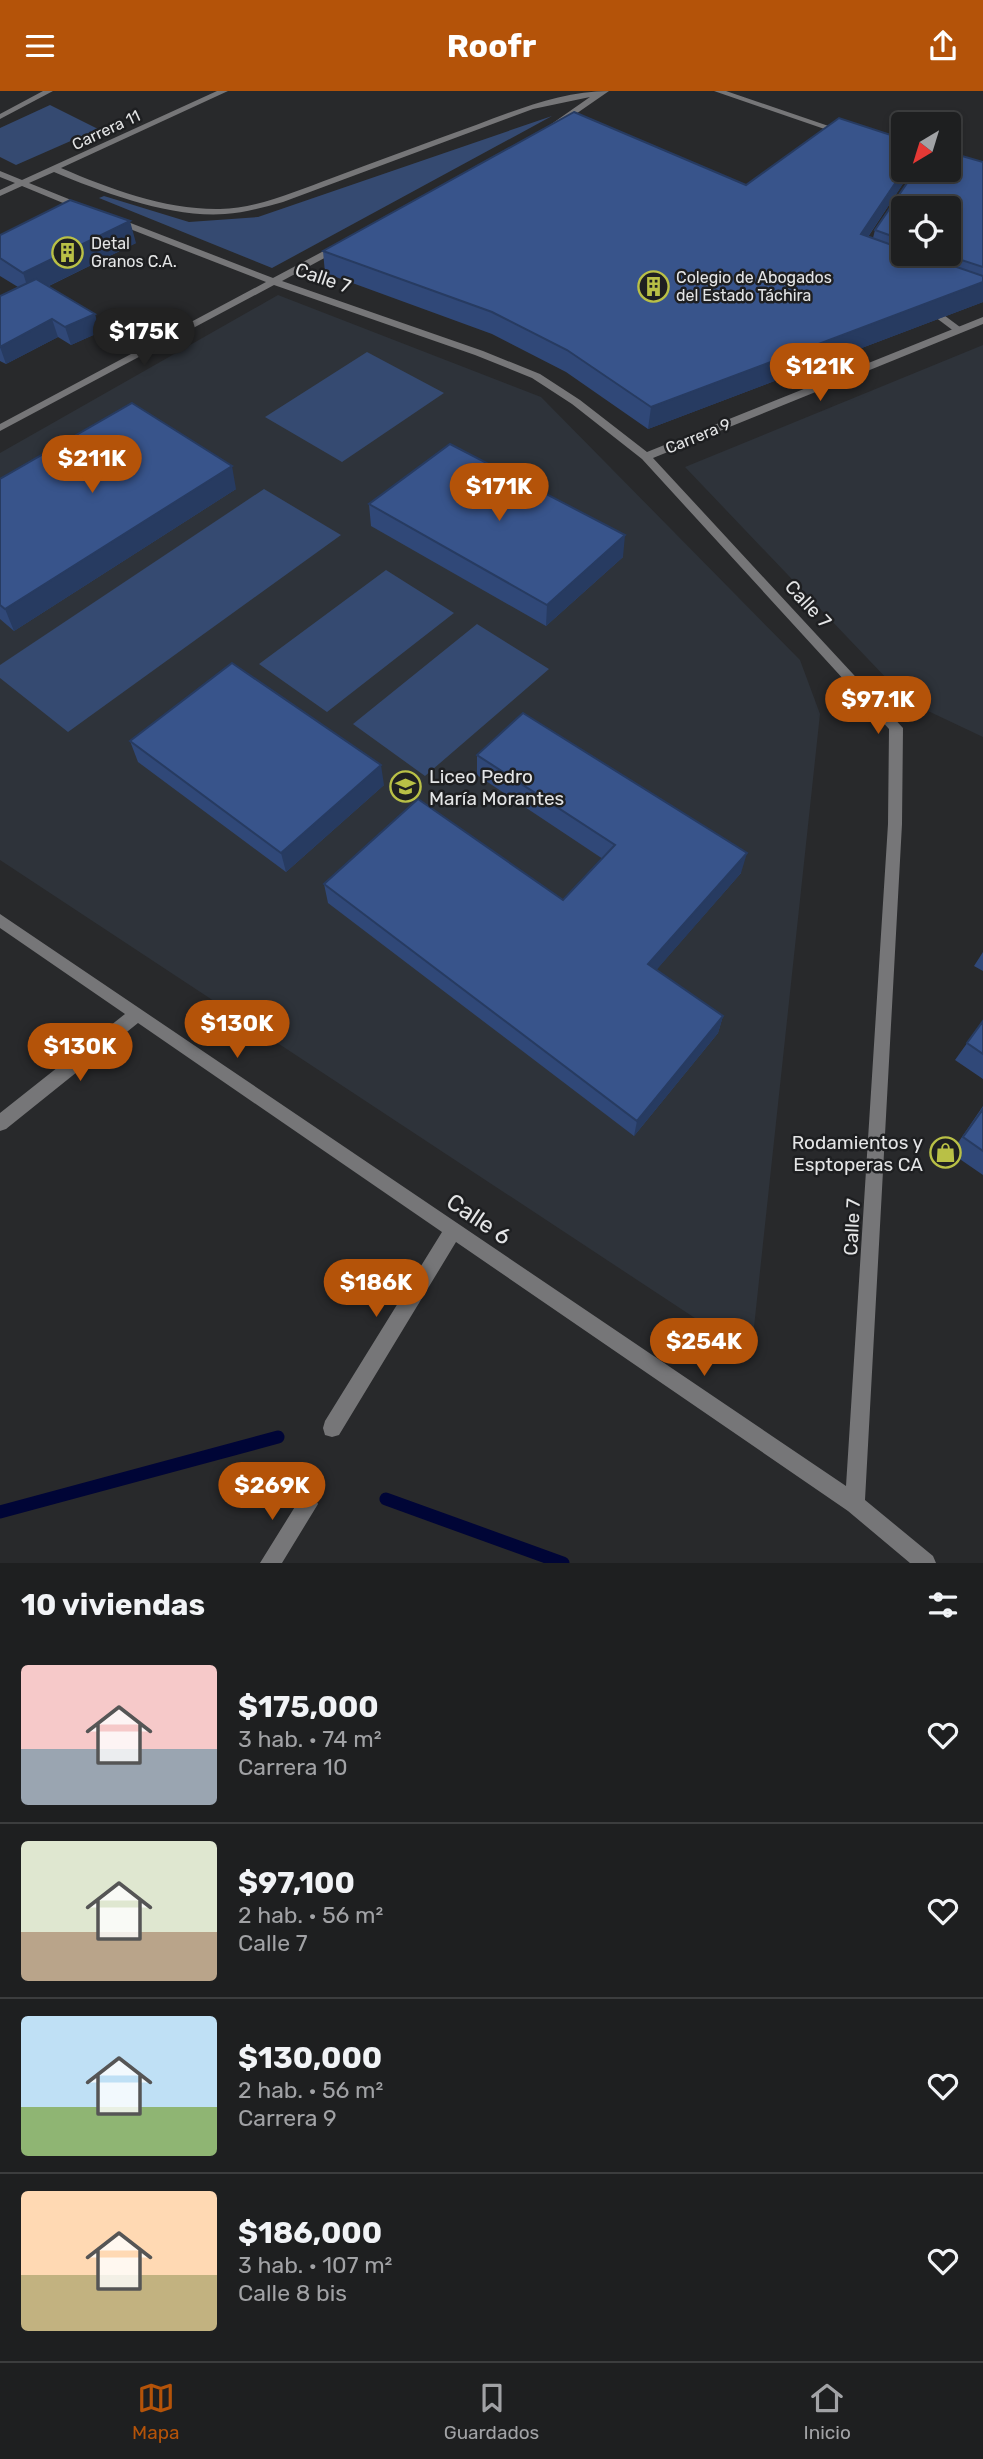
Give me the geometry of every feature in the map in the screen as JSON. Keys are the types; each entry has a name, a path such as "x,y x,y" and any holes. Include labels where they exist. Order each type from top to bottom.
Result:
{"street":[{"path":"0,117 49,91"},
{"name":"Carrera 11","path":"0,193 224,91"},
{"path":"718,91 850,135"},
{"path":"55,169 87,181 189,209 215,212 244,209 280,200 531,107 604,92"},
{"path":"548,129 604,92"},
{"name":"Calle 7","path":"0,174 275,282 536,376 576,402 646,457 896,728 895,824 855,1504"},
{"path":"0,428 346,243"},
{"path":"914,298 959,330"},
{"name":"Carrera 9","path":"646,457 983,320"},
{"name":"Calle 6","path":"0,920 855,1504 926,1563"},
{"path":"0,1123 137,1014"},
{"path":"332,1427 453,1231"},
{"path":"270,1563 308,1504"}],"shaded area":[{"path":"50,105 98,129 16,165 0,157 0,128"},
{"path":"552,116 272,268 99,198 104,196 189,222 258,217"},
{"name":"Liceo Pedro María Morantes","path":"278,295 541,397 800,660 820,714 751,1355 0,860 0,453"},
{"path":"983,345 983,737 909,702 685,467"},
{"path":"367,352 444,393 342,462 265,417"},
{"path":"264,489 341,535 68,732 0,678 0,665"},
{"path":"386,570 454,613 327,712 259,664"},
{"path":"477,624 549,669 425,776 353,724"}],"building":[{"name":"Colegio de Abogados del Estado Táchira","path":"574,112 746,185 839,118 891,135 891,182 896,182 861,234 891,245 891,266 954,266 983,276 983,282 651,407 567,350 492,312 323,251"},
{"path":"961,156 983,162 983,267 961,260 961,196 898,196 908,182 961,182"},
{"path":"70,200 130,221 23,273 0,258 0,235"},
{"path":"891,207 891,236 875,230"},
{"path":"36,279 95,314 65,327 52,319 0,347 0,296"},
{"path":"132,403 232,466 5,609 0,605 0,479"},
{"path":"450,444 625,535 547,605 369,504"},
{"path":"232,663 381,765 281,853 130,741"},
{"path":"523,713 747,853 648,964 723,1016 637,1121 324,884 418,799 563,900 615,845 477,755"},
{"path":"983,1021 983,1054 967,1043"},
{"path":"983,1109 983,1151 963,1137"}],"waterway":[{"path":"0,1512 278,1437"},
{"path":"386,1499 563,1563"}],"place":[{"name":"Detal Granos C.A.","path":"68,252"},
{"name":"Colegio de Abogados del Estado Táchira","path":"653,286"},
{"name":"Liceo Pedro María Morantes","path":"406,787"},
{"name":"Rodamientos y Esptoperas CA","path":"946,1153"}]}
